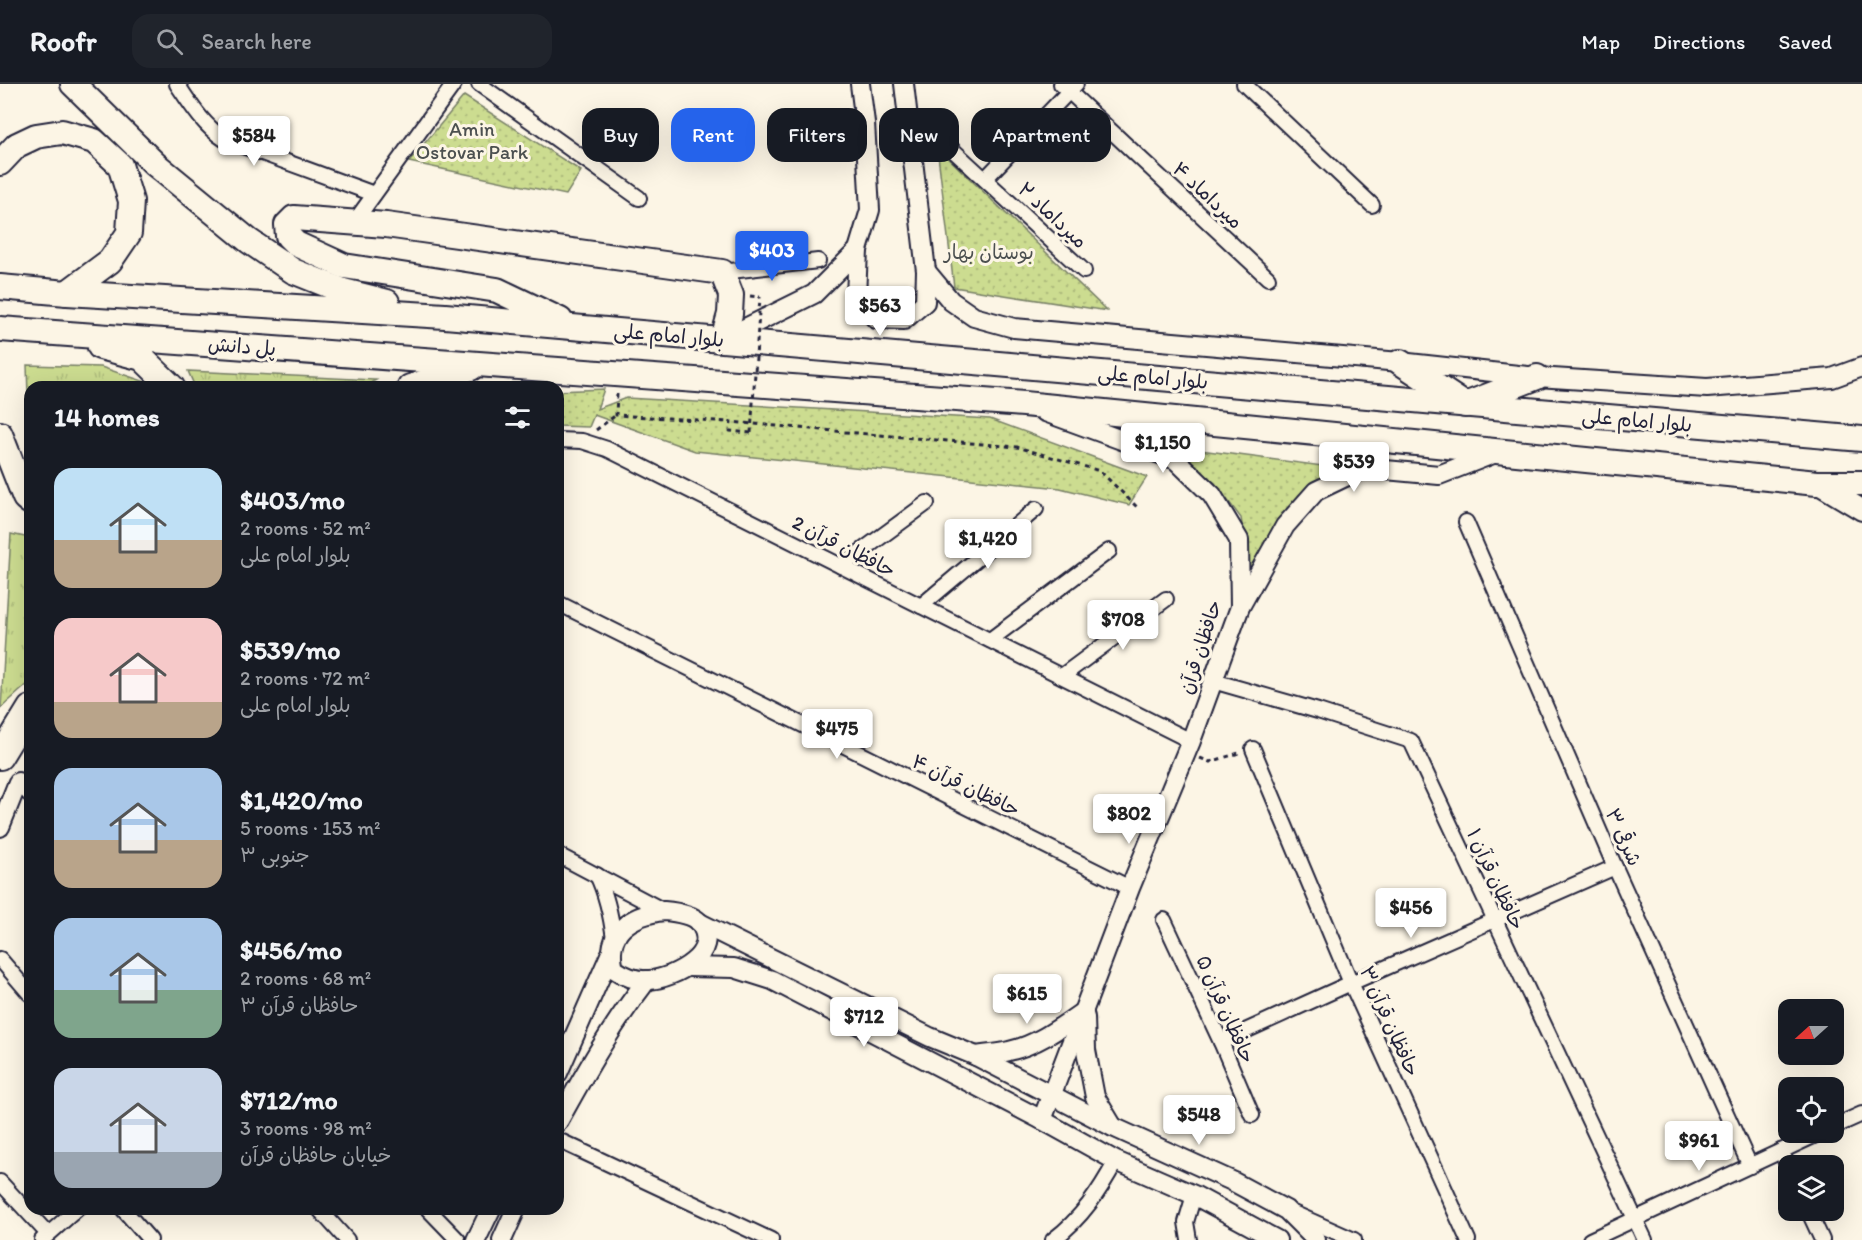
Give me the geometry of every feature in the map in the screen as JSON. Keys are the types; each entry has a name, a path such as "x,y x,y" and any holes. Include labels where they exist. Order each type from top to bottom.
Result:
{"highway":[{"path":"73,84 155,164 249,241 293,271 343,291 445,316"},
{"path":"0,163 16,145 36,136 62,132 94,141 120,165 131,201 129,232 110,261 67,293"},
{"path":"573,327 497,290 344,266 296,244 288,236 287,225 294,218 355,221 723,272 731,295 730,314 723,339"},
{"path":"0,287 445,316"},
{"name":"بلوار امام علی","path":"445,316 1862,439"},
{"name":"پل دانش","path":"0,328 483,364"},
{"path":"40,331 142,358 166,381"},
{"path":"1400,362 1465,405 1537,378"},
{"path":"430,381 483,364"},
{"name":"بلوار امام علی","path":"483,364 1024,404 1817,483 1862,483"},
{"path":"0,434 24,495"},
{"path":"0,757 24,718"}],"main road":[{"path":"1817,483 1862,510"}],"street":[{"path":"177,84 204,123 225,140 374,194"},
{"path":"355,221 454,84"},
{"path":"479,84 639,198"},
{"path":"860,84 865,123 870,210 858,250 856,297 876,319 904,320 925,302 926,271 904,84"},
{"path":"1244,84 1372,205"},
{"path":"985,179 1069,86"},
{"name":"میرداماد ۴","path":"1069,86 1268,278"},
{"name":"میرداماد ۲","path":"959,155 1084,271"},
{"path":"723,339 814,294 858,250"},
{"path":"723,272 818,261"},
{"path":"926,271 951,301 974,317 1014,328 1400,362 1537,378 1707,388 1832,378 1862,367"},
{"name":"حافظان قرآن","path":"1024,404 1176,460 1212,495 1239,540 1240,607 1189,747 1130,888 1042,1120"},
{"name":"حافظان قرآن 2","path":"564,440 582,441 607,449 1062,676 1189,747"},
{"path":"1240,607 1285,526 1316,491 1364,468 1439,476 1503,450"},
{"path":"841,566 927,503"},
{"path":"921,606 1036,509"},
{"name":"۳ شرقی","path":"1466,522 1615,867 1750,1166"},
{"path":"990,640 1109,550"},
{"path":"1062,676 1166,599"},
{"name":"حافظان قرآن ۴","path":"564,606 1130,888"},
{"name":"حافظان قرآن ۱","path":"1213,681 1411,741 1645,1240"},
{"name":"حافظان قرآن ۳","path":"1252,749 1351,983 1468,1240"},
{"path":"0,827 24,789"},
{"path":"564,858 664,911"},
{"path":"1221,1042 1615,867"},
{"path":"597,876 608,903 614,969 625,976 647,980 672,975 687,967 703,951 705,936 698,922"},
{"path":"564,1059 612,947 629,921 647,913 664,911 682,914 930,1037 976,1056 1113,1126 1232,1180 1286,1210 1354,1240"},
{"name":"حافظان قرآن ۵","path":"1164,920 1252,1115"},
{"path":"0,959 24,987"},
{"path":"687,967 734,968 772,980 1042,1120 1116,1161 1194,1195 1277,1240"},
{"path":"564,1111 594,1056 623,1010 647,980"},
{"path":"976,1056 1010,1051 1033,1042 1056,1031 1084,1011"},
{"name":"حافظان قرآن","path":"1084,1011 1086,1050 1095,1096 1113,1126"},
{"path":"1844,1122 1862,1114"},
{"path":"564,1143 771,1240"},
{"path":"1590,1240 1798,1143"},
{"path":"1781,1151 1783,1155"},
{"path":"1061,1237 1096,1197 1116,1161"},
{"path":"0,1182 24,1211"},
{"path":"1189,1240 1186,1222 1194,1195"},
{"path":"1286,1210 1316,1240"},
{"path":"27,1215 45,1237 70,1215"},
{"path":"128,1215 150,1240"},
{"path":"324,1215 347,1240"},
{"path":"434,1215 458,1240"},
{"path":"476,1240 488,1215"},
{"path":"502,1240 513,1215"},
{"path":"1813,1221 1822,1240"}],"path":[{"path":"731,422 730,431 751,433 760,297"},
{"path":"616,415 618,374"},
{"path":"582,441 616,415 731,422 1017,447 1100,471 1138,508"},
{"path":"1189,747 1210,762 1252,749"}],"green space":[{"name":"Amin Ostovar Park","path":"464,96 581,171 566,195 409,162"},
{"name":"بوستان بهار","path":"939,162 953,162 1107,311 954,287"},
{"path":"27,365 101,367 143,381 28,381"},
{"path":"188,371 376,380 374,381 192,381"},
{"path":"604,389 597,409 626,398 990,419 1147,477 1129,505 1060,488 695,451 594,415 589,427 564,426 564,391"},
{"path":"1200,450 1346,469 1250,574 1241,518 1214,482 1175,452"},
{"path":"11,534 24,537 24,687 1,708"}]}
